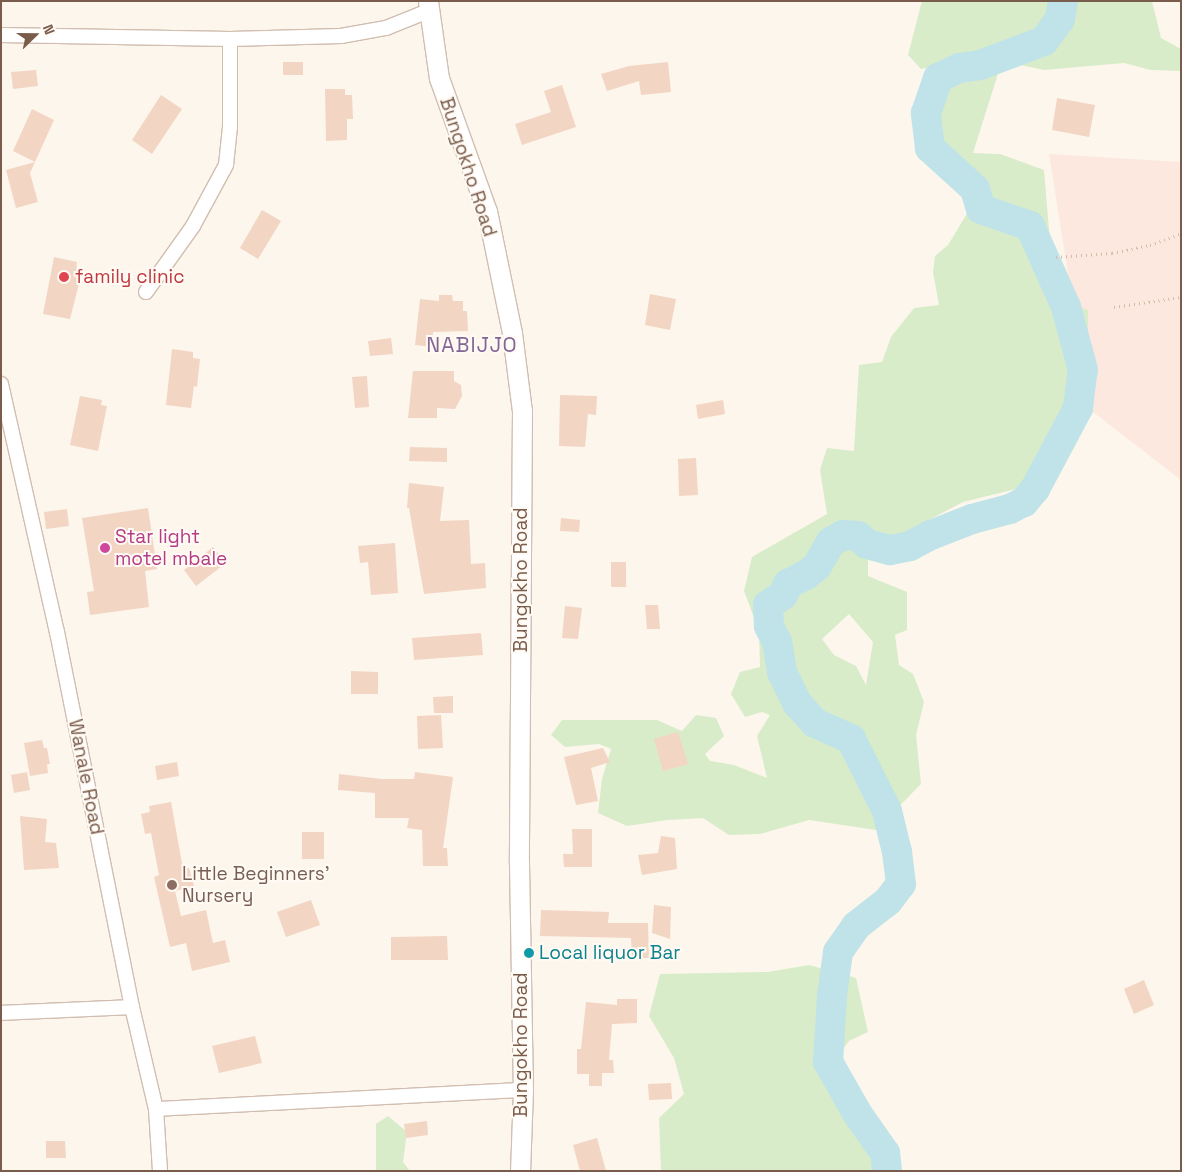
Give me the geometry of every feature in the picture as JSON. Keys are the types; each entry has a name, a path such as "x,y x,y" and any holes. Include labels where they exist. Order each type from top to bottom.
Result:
{"street":[{"path":"1,35 230,39 340,36 386,28 428,6"},
{"name":"Bungokho Road","path":"428,6 439,78 487,211 512,333 522,410 519,863 523,1090 520,1171"},
{"path":"146,292 193,226 226,165 230,126 230,39"},
{"name":"Wanale Road","path":"2,389 57,632 132,1007 156,1109 160,1171"},
{"path":"1,1013 132,1007"},
{"path":"156,1109 523,1090"}],"path":[{"path":"1056,257 1112,253 1150,245 1181,234"},
{"path":"1114,307 1181,297"}],"shaded area":[{"path":"1049,154 1181,162 1181,480 1084,405 1087,390 1079,325 1073,305"}],"green space":[{"path":"922,1 1152,1 1161,38 1181,49 1181,71 1151,70 1124,63 1044,70 1002,61 973,153 1000,154 1044,170 1051,254 1051,298 1088,310 1087,390 1081,414 1063,453 1028,486 963,502 868,552 868,576 907,592 907,630 895,635 899,665 913,674 924,702 916,735 921,784 876,830 809,820 760,834 729,835 703,818 667,820 627,826 598,813 602,779 611,749 599,744 565,747 551,735 562,720 657,720 682,731 696,715 716,718 724,736 705,754 710,761 734,765 767,778 757,736 770,715 762,712 745,717 731,694 740,672 760,667 759,631 744,591 752,557 827,514 820,470 827,448 854,451 859,365 882,362 891,337 914,308 939,305 933,272 935,256 948,245 968,212 966,190 944,172 924,150 919,123 924,89 947,82 976,58 921,69 908,55","holes":["849,614 873,642 866,685 856,666 834,655 822,639"]},
{"path":"809,965 856,978 868,1032 849,1041 836,1059 857,1134 897,1171 661,1171 659,1118 684,1094 674,1058 649,1016 660,974 768,972"},
{"path":"388,1116 407,1132 403,1162 410,1171 376,1171 376,1124"}],"building":[{"path":"283,62 303,62 303,75 283,75"},
{"path":"668,62 671,92 641,95 639,81 607,91 601,74 629,66"},
{"path":"36,70 38,86 13,89 11,72"},
{"path":"562,85 576,127 522,145 515,124 551,112 544,91"},
{"path":"325,89 345,89 345,95 352,95 353,119 347,119 347,140 326,141"},
{"path":"161,95 182,109 152,154 132,140"},
{"path":"1057,98 1095,105 1089,137 1052,130"},
{"path":"32,109 54,120 35,162 13,151"},
{"path":"35,162 30,173 38,202 16,208 6,170"},
{"path":"262,210 281,221 258,259 240,248"},
{"name":"family clinic","path":"54,257 77,262 76,271 82,272 70,319 43,314"},
{"path":"650,294 676,299 670,330 645,325"},
{"path":"439,295 452,295 453,301 463,301 463,311 467,311 468,331 433,332 432,347 415,345 420,299 439,301"},
{"path":"391,338 393,354 370,356 368,341"},
{"path":"172,349 193,352 193,358 200,359 197,387 194,386 191,408 166,405"},
{"path":"413,371 454,371 454,381 461,385 462,396 455,409 437,408 437,418 408,418"},
{"path":"367,376 369,407 355,408 352,377"},
{"path":"560,395 597,396 596,415 588,414 585,447 559,446"},
{"path":"80,396 102,400 101,405 107,406 98,451 70,445"},
{"path":"723,400 725,414 698,419 696,405"},
{"path":"410,447 447,448 447,462 409,461"},
{"path":"696,458 698,495 679,496 678,459"},
{"path":"409,483 444,487 440,521 469,520 471,564 485,563 486,588 424,594 409,508 407,508"},
{"path":"148,508 157,569 145,571 149,607 90,615 87,592 94,591 82,518"},
{"path":"67,509 69,526 46,529 44,512"},
{"path":"561,518 580,520 579,532 560,531"},
{"path":"395,543 398,593 371,595 368,562 360,563 358,546"},
{"path":"213,547 226,563 196,586 184,570"},
{"path":"611,562 626,562 626,587 611,587"},
{"path":"645,605 658,605 660,629 647,629"},
{"path":"565,606 582,608 578,639 562,638"},
{"path":"481,633 483,655 414,660 412,638"},
{"path":"351,671 378,672 378,694 351,694"},
{"path":"453,696 453,713 434,713 433,697"},
{"path":"441,715 443,748 418,749 417,716"},
{"path":"678,732 688,764 663,771 654,739"},
{"path":"42,740 44,748 47,748 50,764 47,764 48,773 30,776 24,743"},
{"path":"603,748 610,762 591,768 598,801 576,805 564,757"},
{"path":"177,762 179,776 157,780 155,766"},
{"path":"27,772 30,790 14,793 11,775"},
{"path":"415,772 453,777 443,848 447,848 448,866 423,866 422,830 407,828 409,818 375,818 375,793 338,790 339,774 382,779 414,779"},
{"path":"171,802 183,869 189,868 194,886 175,891 181,916 206,910 213,943 225,940 230,962 192,971 186,943 170,947 154,877 159,875 151,833 145,834 141,814 150,812 149,806"},
{"path":"20,816 47,819 45,842 56,843 59,868 24,870"},
{"path":"572,829 592,829 592,867 564,867 563,854 573,854"},
{"path":"302,832 324,832 324,859 302,859"},
{"path":"661,836 675,838 677,869 642,875 638,855 658,853"},
{"path":"311,900 320,925 286,937 277,912"},
{"path":"654,905 671,907 670,939 652,933"},
{"path":"541,910 609,912 608,923 648,923 649,958 632,958 631,938 540,936"},
{"path":"447,936 448,960 391,960 391,937"},
{"path":"1144,980 1154,1005 1134,1014 1124,989"},
{"path":"617,999 637,999 637,1023 612,1024 609,1060 613,1060 614,1073 602,1073 602,1086 589,1086 589,1074 577,1074 577,1049 581,1049 586,1002 617,1005"},
{"path":"255,1036 262,1063 219,1073 212,1046"},
{"path":"671,1083 672,1099 649,1100 648,1084"},
{"path":"427,1121 428,1135 406,1138 404,1124"},
{"path":"597,1138 606,1171 580,1171 573,1145"},
{"path":"46,1141 65,1141 66,1158 46,1158"}],"waterway":[{"path":"887,1171 885,1153 857,1113 828,1062 832,996 838,952 856,926 888,901 901,884 897,852 887,811 851,739 815,723 797,703 782,672 777,642 769,626 768,605 783,595 788,584 806,575 817,566 831,542 843,535 858,536 867,544 890,550 910,546 931,535 972,519 1010,509 1024,502 1035,489 1078,408 1083,370 1066,307 1030,226 981,209 975,189 930,148 926,113 938,78 959,68 980,65 1044,41 1060,19 1063,1"}],"place":[{"name":"family clinic","path":"64,277"},
{"name":"Star light motel mbale","path":"105,548"},
{"name":"Little Beginners' Nursery","path":"172,885"},
{"name":"Local liquor Bar","path":"529,953"}],"district":[{"name":"NABIJJO","path":"472,345"}]}
